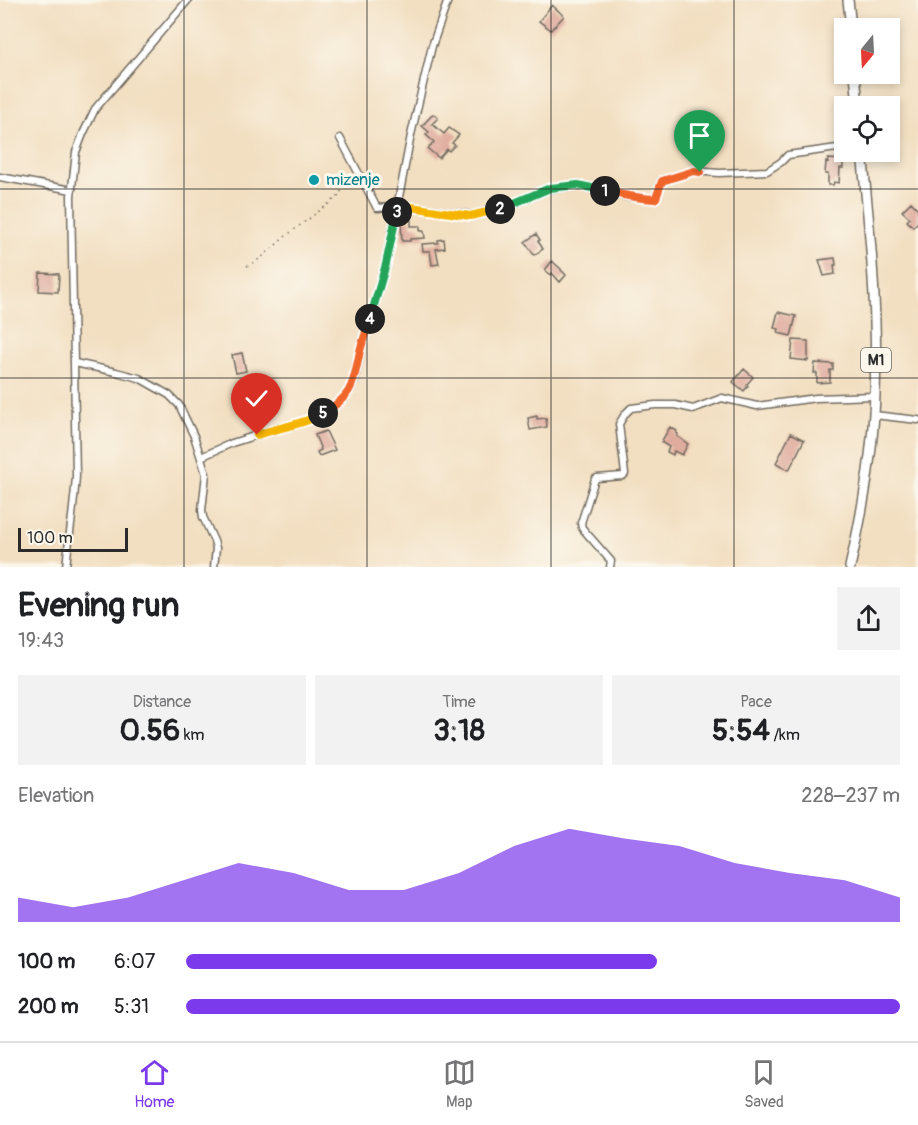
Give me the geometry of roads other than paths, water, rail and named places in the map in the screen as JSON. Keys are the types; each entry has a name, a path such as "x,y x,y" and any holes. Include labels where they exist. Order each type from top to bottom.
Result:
{"highway":[{"path":"848,0 850,18"},
{"name":"M1","path":"850,567 865,497 875,396 872,250 863,162"}],"street":[{"path":"66,567 76,476 72,190 76,152 95,109 188,0"},
{"path":"201,457 232,443 318,416 333,408 345,397 355,380 386,264 410,138 432,46 448,0"},
{"path":"340,138 375,206 380,208 398,205 473,215 503,208 544,189 578,185 652,199 656,198 662,181 694,171 719,173 767,171 788,155 834,148"},
{"path":"0,177 72,190"},
{"path":"75,363 139,378 169,394 179,405 194,436 206,474 202,510 216,548 214,567"},
{"path":"610,567 611,561 580,523 595,479 625,474 619,424 627,410 655,405 675,405 693,409 722,398 757,406 816,398 875,396"},
{"path":"874,415 918,420"}],"place":[{"name":"mizenje","path":"314,180"}]}
